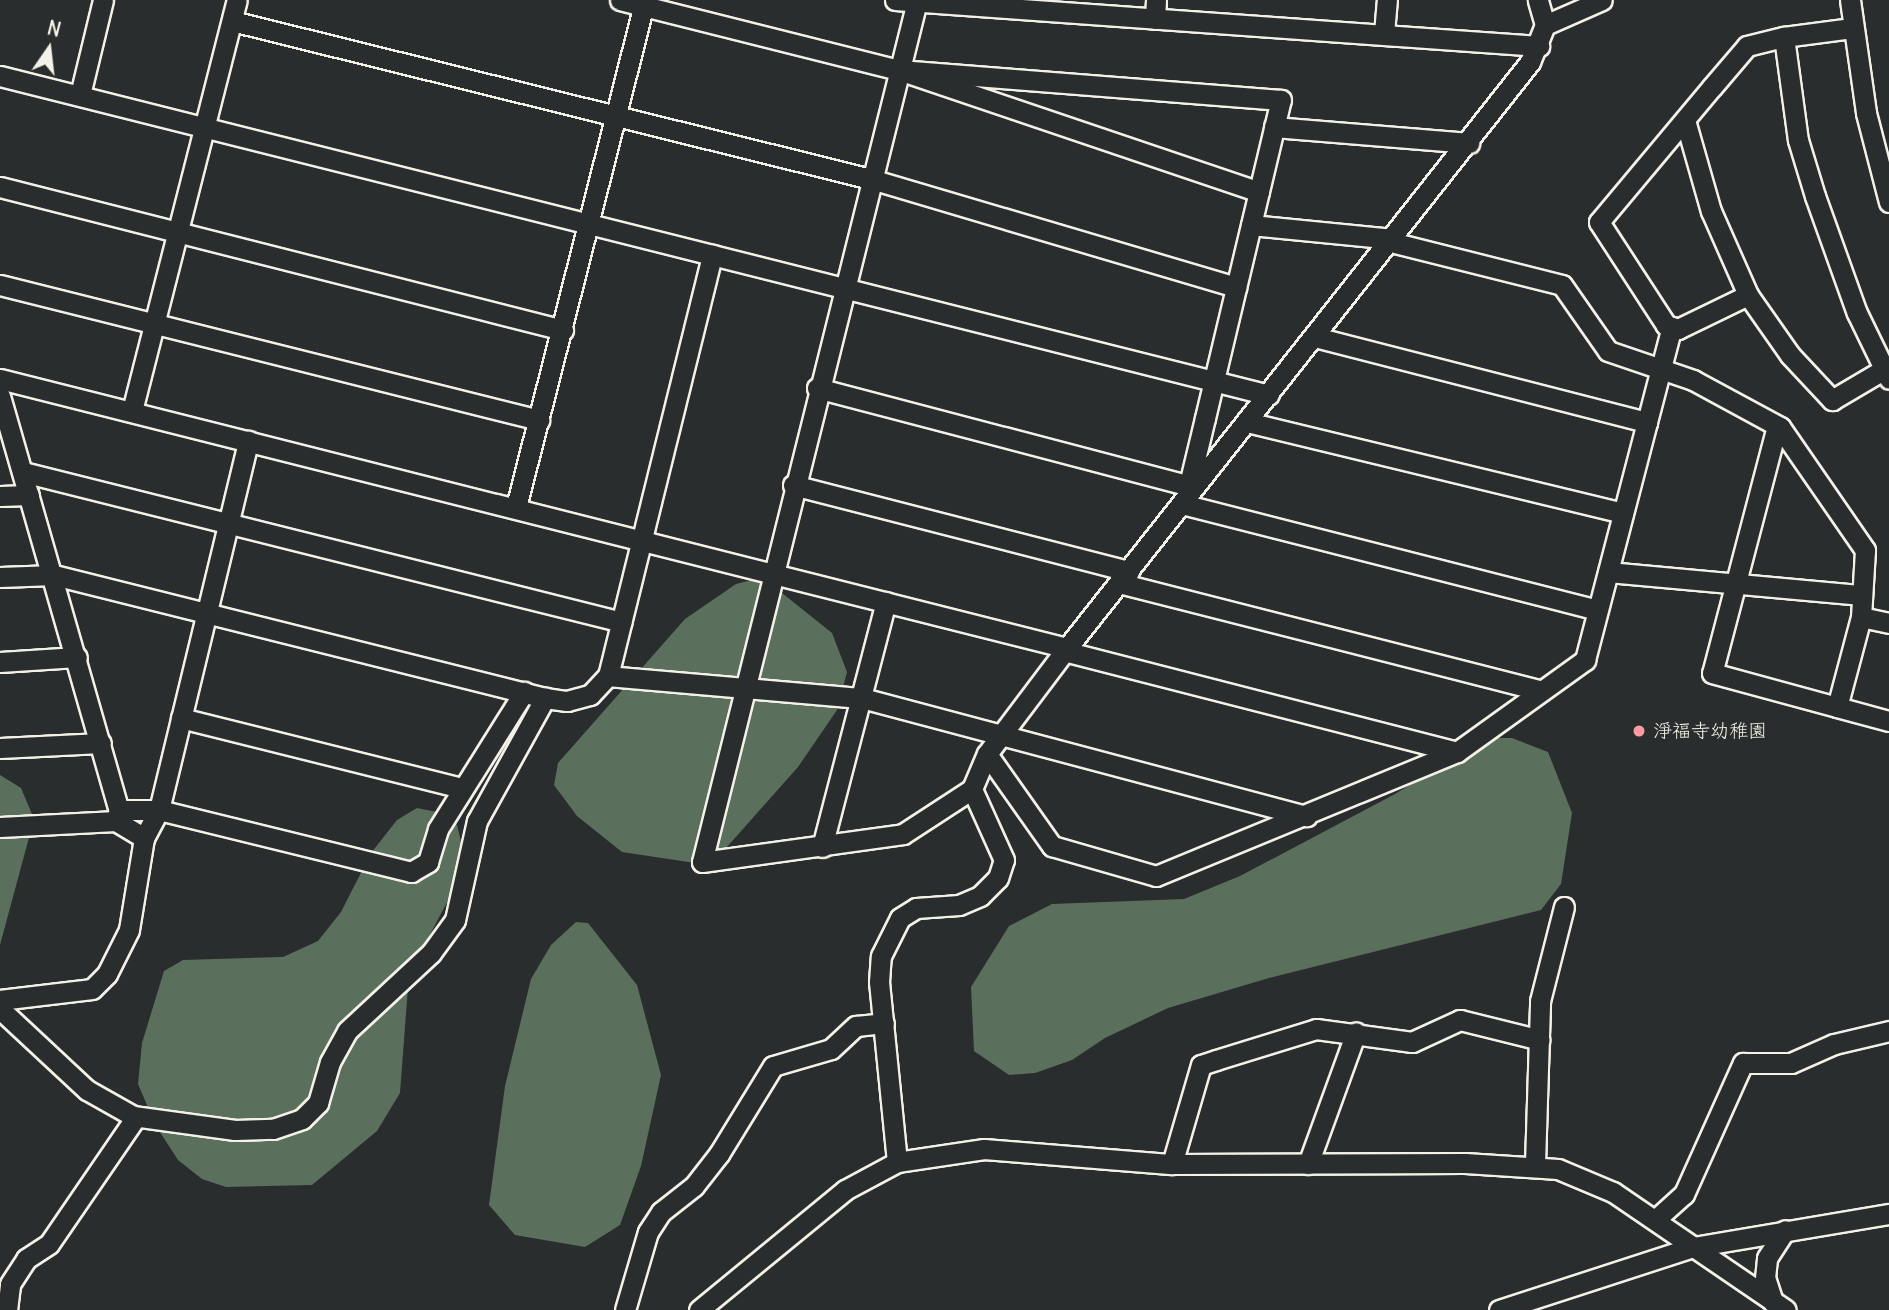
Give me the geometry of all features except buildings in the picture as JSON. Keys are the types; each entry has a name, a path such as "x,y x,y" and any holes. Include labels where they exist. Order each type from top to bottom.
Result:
{"street":[{"path":"80,95 103,0"},
{"path":"132,411 237,0"},
{"path":"620,0 644,3 899,71 1259,192"},
{"path":"1384,33 1387,0"},
{"path":"1538,0 1545,25 1539,46 1469,143 1269,395 1185,496 1066,650 987,754 972,789 903,834 702,862 817,388 899,71 908,2 1156,10 1539,46"},
{"path":"1545,25 1602,0"},
{"path":"1850,0 1866,113 1889,202"},
{"path":"516,507 591,225 644,3"},
{"path":"232,21 871,178 1236,287"},
{"path":"1748,295 1678,329 1666,325 1599,222 1747,46 1784,37 1852,28"},
{"path":"1685,120 1711,211 1748,295 1790,355 1832,400 1886,374 1834,254 1798,140 1784,37"},
{"path":"899,71 1281,100 1185,496"},
{"path":"0,76 204,125 1269,395"},
{"path":"1274,127 1469,143"},
{"path":"0,187 563,330"},
{"path":"1251,225 1392,241 1562,285 1608,351 1662,367 1777,426 1865,550 1861,617 1837,706"},
{"path":"0,577 54,575 545,698 567,701 590,695 608,676 712,255"},
{"path":"0,285 539,420"},
{"path":"987,754 1052,846 1156,876 1457,752 1585,660 1672,327"},
{"path":"1315,337 1647,422"},
{"path":"0,379 516,507 1457,752"},
{"path":"817,388 1185,496 1597,610"},
{"path":"1,403 54,575 101,743 118,816 144,838"},
{"path":"1247,422 1623,513"},
{"path":"1777,426 1713,673 1889,721"},
{"path":"0,1000 92,989 107,974 129,930 144,838 159,810 248,441"},
{"path":"23,472 622,622"},
{"path":"793,485 1540,690"},
{"path":"0,496 29,495"},
{"path":"1608,572 1862,595"},
{"path":"822,847 886,602"},
{"path":"1861,617 1889,624"},
{"path":"0,662 77,657"},
{"path":"608,676 862,698 1003,733 1307,816"},
{"path":"0,827 159,810 411,872 428,862 438,829 524,692"},
{"path":"0,1009 88,1090 136,1117 235,1130 273,1129 302,1119 318,1103 330,1062 348,1031 431,953 455,920 477,821 545,698"},
{"path":"181,718 462,789"},
{"path":"0,748 101,743"},
{"path":"897,1162 884,1023 881,956 900,918 916,908 959,905 980,896 998,878 1004,860 972,789"},
{"path":"1535,1164 1540,1001 1564,907"},
{"path":"1172,1164 1201,1065 1298,1032 1356,1032 1412,1042 1460,1020 1540,1040"},
{"path":"625,1310 648,1232 661,1212 694,1186 719,1154 772,1066 831,1049 864,1023 884,1023"},
{"path":"1655,1220 1684,1194 1743,1063 1791,1063 1834,1044 1889,1031"},
{"path":"1308,1164 1356,1032"},
{"path":"7,1310 5,1282 26,1259 49,1244 136,1117"},
{"path":"699,1310 845,1190 897,1162 984,1149 1172,1164 1535,1164 1579,1176 1655,1220 1779,1306"},
{"path":"1499,1310 1693,1247 1889,1214"},
{"path":"1779,1306 1765,1278 1767,1258 1786,1230"}],"green space":[{"path":"752,580 777,589 832,633 847,672 837,710 798,767 726,848 695,863 622,852 577,816 554,785 558,763 685,619 736,584"},
{"path":"1487,738 1512,738 1548,752 1572,813 1561,884 1541,910 1269,978 1168,1008 1105,1038 1072,1060 1035,1073 1009,1075 974,1051 971,987 1009,926 1052,904 1184,899 1240,876 1395,794"},
{"path":"0,775 21,788 34,819 0,945"},
{"path":"417,808 437,812 457,825 464,854 453,891 409,974 400,1093 377,1131 312,1185 226,1187 202,1179 178,1160 156,1126 138,1084 142,1043 164,971 183,960 283,957 318,941 341,912 371,853 397,820"},
{"path":"576,922 588,923 637,985 661,1075 641,1166 620,1225 585,1247 515,1235 489,1205 505,1086 531,979 551,945"}],"place":[{"name":"淨福寺幼稚園","path":"1639,731"}]}
